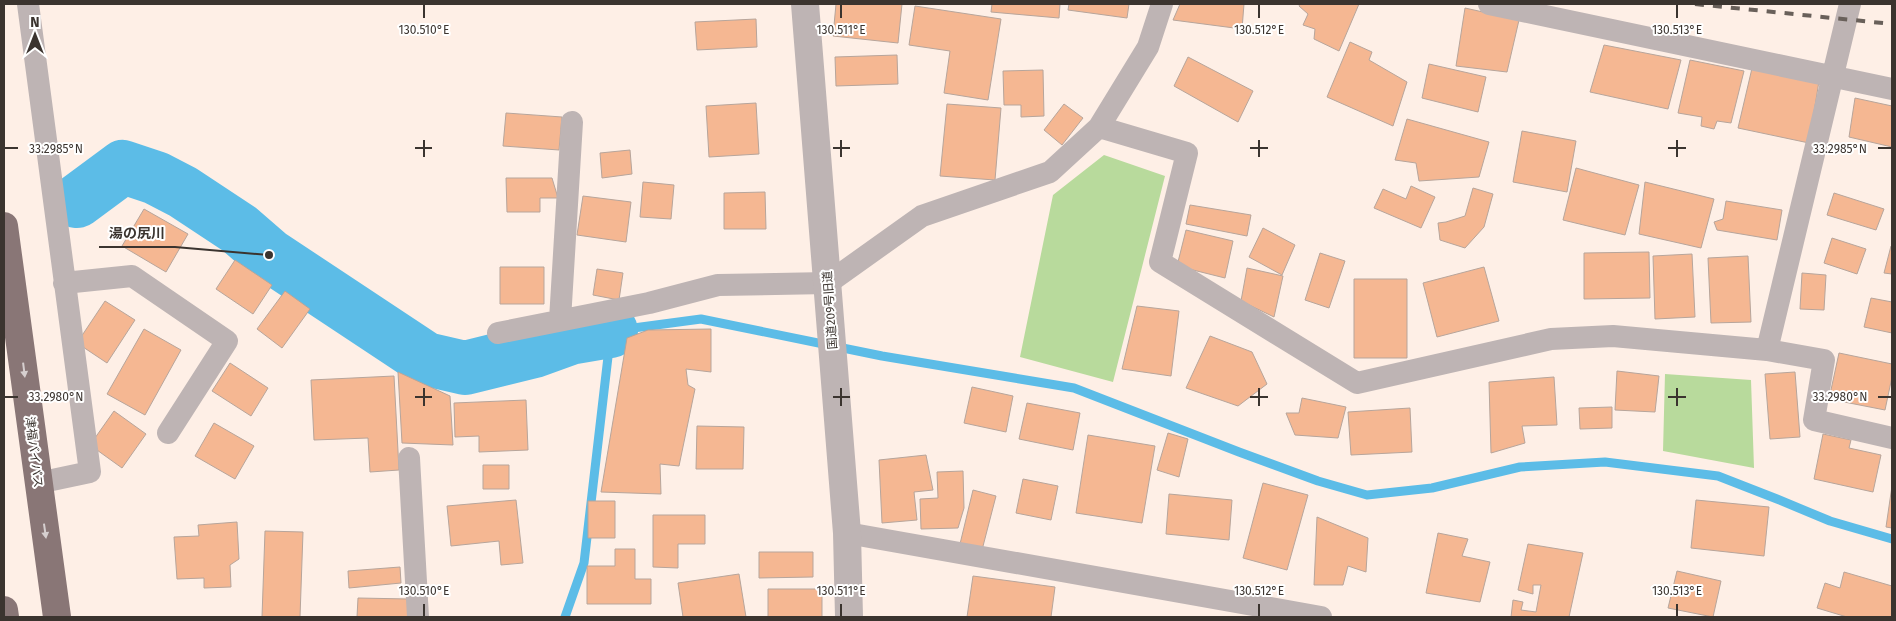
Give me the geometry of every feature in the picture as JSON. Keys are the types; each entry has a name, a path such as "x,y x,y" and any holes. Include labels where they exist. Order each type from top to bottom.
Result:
{"highway":[{"name":"津福バイパス","path":"4,226 57,617"},
{"path":"4,610 5,617"}],"street":[{"path":"28,4 90,472 38,483"},
{"name":"国道209号旧道","path":"805,4 847,533 849,617"},
{"path":"498,333 649,302 718,285 828,283 922,216 1050,172 1099,127 1148,47 1162,4"},
{"path":"1489,4 1892,89"},
{"path":"1767,350 1850,4"},
{"path":"560,320 572,122"},
{"path":"1099,127 1187,153 1160,262 1357,383 1552,339 1613,336 1767,350 1824,360 1814,420 1892,438"},
{"path":"64,283 132,276 227,341 168,433"},
{"path":"410,458 418,617"},
{"path":"847,533 1321,617"}],"green space":[{"path":"1104,155 1165,176 1113,382 1020,357 1053,195"},
{"path":"1665,374 1751,380 1754,468 1663,451"}],"building":[{"path":"836,4 902,4 898,43 833,36"},
{"path":"992,4 1060,4 1059,18 991,12"},
{"path":"1069,4 1129,4 1127,18 1068,10"},
{"path":"1180,4 1244,4 1242,29 1173,20"},
{"path":"1300,4 1359,4 1339,51 1314,39 1315,29 1303,25 1308,14 1299,6"},
{"path":"915,6 1001,19 988,100 944,93 950,51 909,45"},
{"path":"1465,8 1519,20 1507,72 1456,66"},
{"path":"756,19 757,47 697,50 695,22"},
{"path":"1350,42 1372,52 1369,60 1407,82 1393,126 1327,97"},
{"path":"1604,45 1681,60 1668,109 1590,92"},
{"path":"897,55 898,84 836,86 835,57"},
{"path":"1188,57 1253,91 1238,122 1174,86"},
{"path":"1690,60 1744,71 1731,123 1717,121 1714,129 1701,126 1702,117 1678,113"},
{"path":"1429,64 1486,77 1478,112 1422,98"},
{"path":"1753,64 1820,75 1809,143 1738,128"},
{"path":"1043,70 1044,116 1021,117 1021,105 1004,105 1003,71"},
{"path":"1855,98 1892,106 1892,147 1849,137"},
{"path":"756,103 759,154 709,157 706,106"},
{"path":"947,104 1001,108 995,180 940,176"},
{"path":"1064,104 1083,118 1062,145 1044,130"},
{"path":"506,113 562,117 559,150 503,146"},
{"path":"1407,119 1489,142 1479,177 1419,181 1416,163 1395,160"},
{"path":"1522,131 1576,141 1567,192 1513,182"},
{"path":"630,150 632,174 602,178 600,153"},
{"path":"1576,168 1639,185 1625,235 1563,220"},
{"path":"506,178 552,178 558,198 540,198 540,212 507,212"},
{"path":"643,182 674,185 671,219 640,217"},
{"path":"1645,182 1714,199 1701,248 1639,234"},
{"path":"1411,186 1435,197 1421,228 1374,208 1383,189 1406,199"},
{"path":"1473,188 1493,194 1484,227 1465,248 1440,240 1438,223 1465,216"},
{"path":"765,192 766,229 724,229 724,193"},
{"path":"1834,193 1884,209 1876,230 1827,215"},
{"path":"583,196 631,202 626,242 577,235"},
{"path":"1726,201 1782,210 1777,240 1717,230 1714,222 1723,219"},
{"path":"1190,205 1251,215 1247,236 1186,224"},
{"path":"144,209 188,234 166,272 122,246"},
{"path":"1263,228 1295,245 1282,275 1249,257"},
{"path":"1186,230 1233,241 1225,278 1177,266"},
{"path":"1832,238 1866,249 1857,274 1824,263"},
{"path":"1892,246 1892,274 1884,273"},
{"path":"1649,252 1650,298 1584,299 1584,253"},
{"path":"1320,253 1345,261 1329,308 1305,300"},
{"path":"1692,254 1695,317 1655,319 1653,256"},
{"path":"1748,256 1751,322 1711,323 1708,258"},
{"path":"235,260 272,285 253,314 216,289"},
{"path":"500,267 544,267 544,304 500,304"},
{"path":"1484,267 1499,321 1437,337 1423,283"},
{"path":"1247,268 1283,276 1274,317 1241,301"},
{"path":"597,269 623,273 619,300 593,295"},
{"path":"1802,273 1826,275 1824,310 1800,309"},
{"path":"1354,279 1407,279 1407,358 1354,358"},
{"path":"285,291 310,309 282,348 257,329"},
{"path":"1871,298 1892,302 1892,333 1864,327"},
{"path":"105,301 135,320 107,363 77,343"},
{"path":"1137,306 1179,311 1171,376 1122,369"},
{"path":"144,329 181,350 145,415 107,394"},
{"path":"711,329 711,372 686,369 688,385 695,389 679,466 660,464 661,494 601,492 627,338 648,330"},
{"path":"1210,336 1252,352 1267,384 1238,406 1186,388"},
{"path":"1839,353 1892,364 1892,377 1885,410 1829,399"},
{"path":"230,363 268,388 251,416 212,391"},
{"path":"1617,371 1659,376 1655,412 1615,410"},
{"path":"398,372 450,396 453,445 402,443"},
{"path":"1795,372 1800,437 1770,439 1765,374"},
{"path":"394,376 399,470 370,472 368,438 314,440 311,380"},
{"path":"1554,377 1557,425 1522,426 1525,443 1491,453 1489,382"},
{"path":"972,387 1013,396 1006,432 964,423"},
{"path":"1302,398 1346,407 1338,438 1295,435 1286,413 1299,413"},
{"path":"526,400 528,450 479,452 479,436 455,437 454,403"},
{"path":"1027,403 1080,413 1073,450 1019,439"},
{"path":"1612,407 1612,428 1580,429 1579,408"},
{"path":"1410,408 1412,452 1351,455 1348,412"},
{"path":"114,411 146,434 122,468 90,445"},
{"path":"214,423 254,446 235,479 195,456"},
{"path":"697,426 744,427 743,469 696,469"},
{"path":"1168,433 1188,439 1179,477 1157,470"},
{"path":"1823,434 1851,440 1849,448 1881,455 1873,492 1814,479"},
{"path":"1088,435 1155,446 1142,523 1076,513"},
{"path":"926,455 933,490 914,492 917,520 882,523 879,460"},
{"path":"483,465 509,465 509,489 483,489"},
{"path":"963,471 964,508 958,528 921,529 920,499 938,498 937,472"},
{"path":"1023,479 1058,486 1051,520 1016,513"},
{"path":"1263,483 1308,495 1287,570 1243,558"},
{"path":"1892,486 1892,528 1886,527"},
{"path":"973,490 996,496 982,550 960,544"},
{"path":"1169,494 1232,500 1229,540 1166,534"},
{"path":"516,500 523,563 501,565 499,541 451,546 447,506"},
{"path":"1696,500 1769,507 1764,556 1691,548"},
{"path":"588,501 615,501 615,538 588,538"},
{"path":"653,515 705,515 705,544 678,544 678,568 653,567"},
{"path":"1317,517 1368,538 1366,572 1348,566 1343,585 1314,585"},
{"path":"237,522 239,559 230,565 231,587 204,588 204,578 177,579 174,537 199,536 198,525"},
{"path":"265,531 303,532 300,617 262,617"},
{"path":"1438,533 1468,539 1462,556 1490,562 1480,602 1426,593"},
{"path":"1528,544 1583,553 1569,617 1511,617 1513,600 1523,602 1521,610 1536,612 1541,585 1533,585 1533,594 1518,590"},
{"path":"615,549 635,549 635,579 651,579 651,604 587,604 587,566 615,566"},
{"path":"759,552 813,552 813,577 759,578"},
{"path":"400,567 401,583 349,588 348,571"},
{"path":"1677,571 1721,581 1713,617 1668,608"},
{"path":"1844,572 1892,586 1892,617 1847,617 1817,608 1825,583 1840,588"},
{"path":"739,574 746,617 683,617 678,583"},
{"path":"973,576 1055,587 1051,617 967,617"},
{"path":"768,589 822,589 822,617 768,617"},
{"path":"358,598 409,599 408,617 357,617"}],"waterway":[{"path":"77,201 123,167 156,178 183,192 239,229 269,255 426,359 465,368 534,351 570,338 611,331"},
{"path":"565,617 584,563 611,331 701,319 882,356 1074,388 1318,481 1367,495 1432,488 1520,467 1605,462 1718,476 1830,521 1892,539"}],"railway":[{"path":"1695,4 1892,24"}],"place":[{"name":"湯の尻川","path":"269,255"}]}
